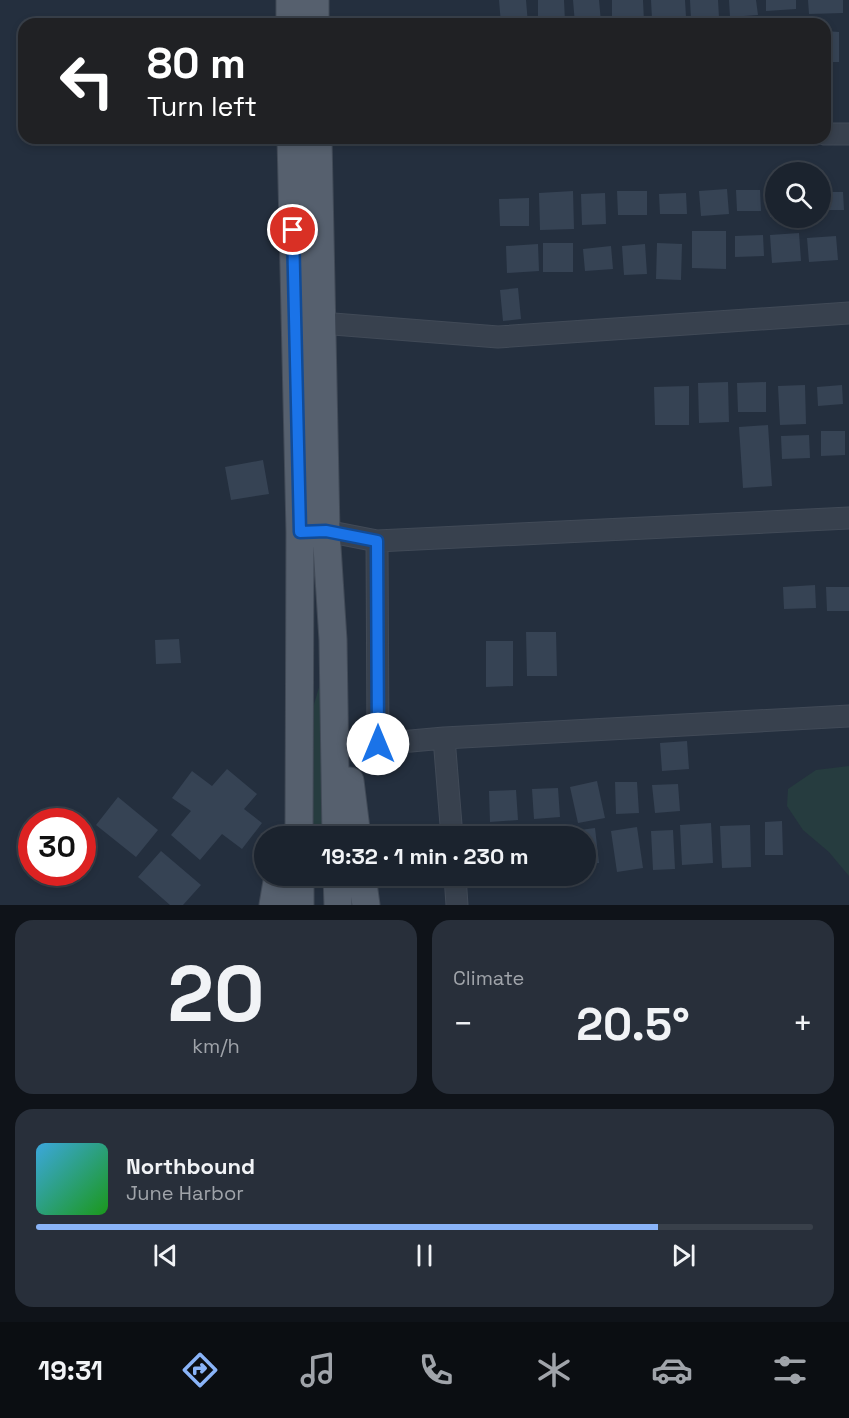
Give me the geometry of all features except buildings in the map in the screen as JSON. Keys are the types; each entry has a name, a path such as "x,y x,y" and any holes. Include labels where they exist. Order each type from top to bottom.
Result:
{"main road":[{"path":"290,0 290,18"},
{"path":"315,0 315,18"},
{"path":"291,144 294,322 313,531 333,640 356,826"},
{"path":"299,826 299,755 313,531 321,322 318,144"},
{"path":"333,640 336,826"},
{"path":"287,826 299,755"},
{"path":"273,905 276,886"},
{"path":"300,886 300,905"},
{"path":"337,886 338,905"},
{"path":"363,886 366,905"}],"street":[{"path":"831,134 849,134"},
{"path":"294,322 321,322 498,338 849,313"},
{"path":"313,531 377,541 849,518"},
{"path":"377,541 378,744 444,738 849,716"},
{"path":"444,738 451,826"},
{"path":"456,886 458,905"}],"green space":[{"path":"333,640 356,826 287,826 299,755"},
{"path":"849,766 849,876 829,852 803,830 787,806 788,789 816,770"}],"route":[{"path":"293,230 300,532 326,531 377,541 378,744"}]}
